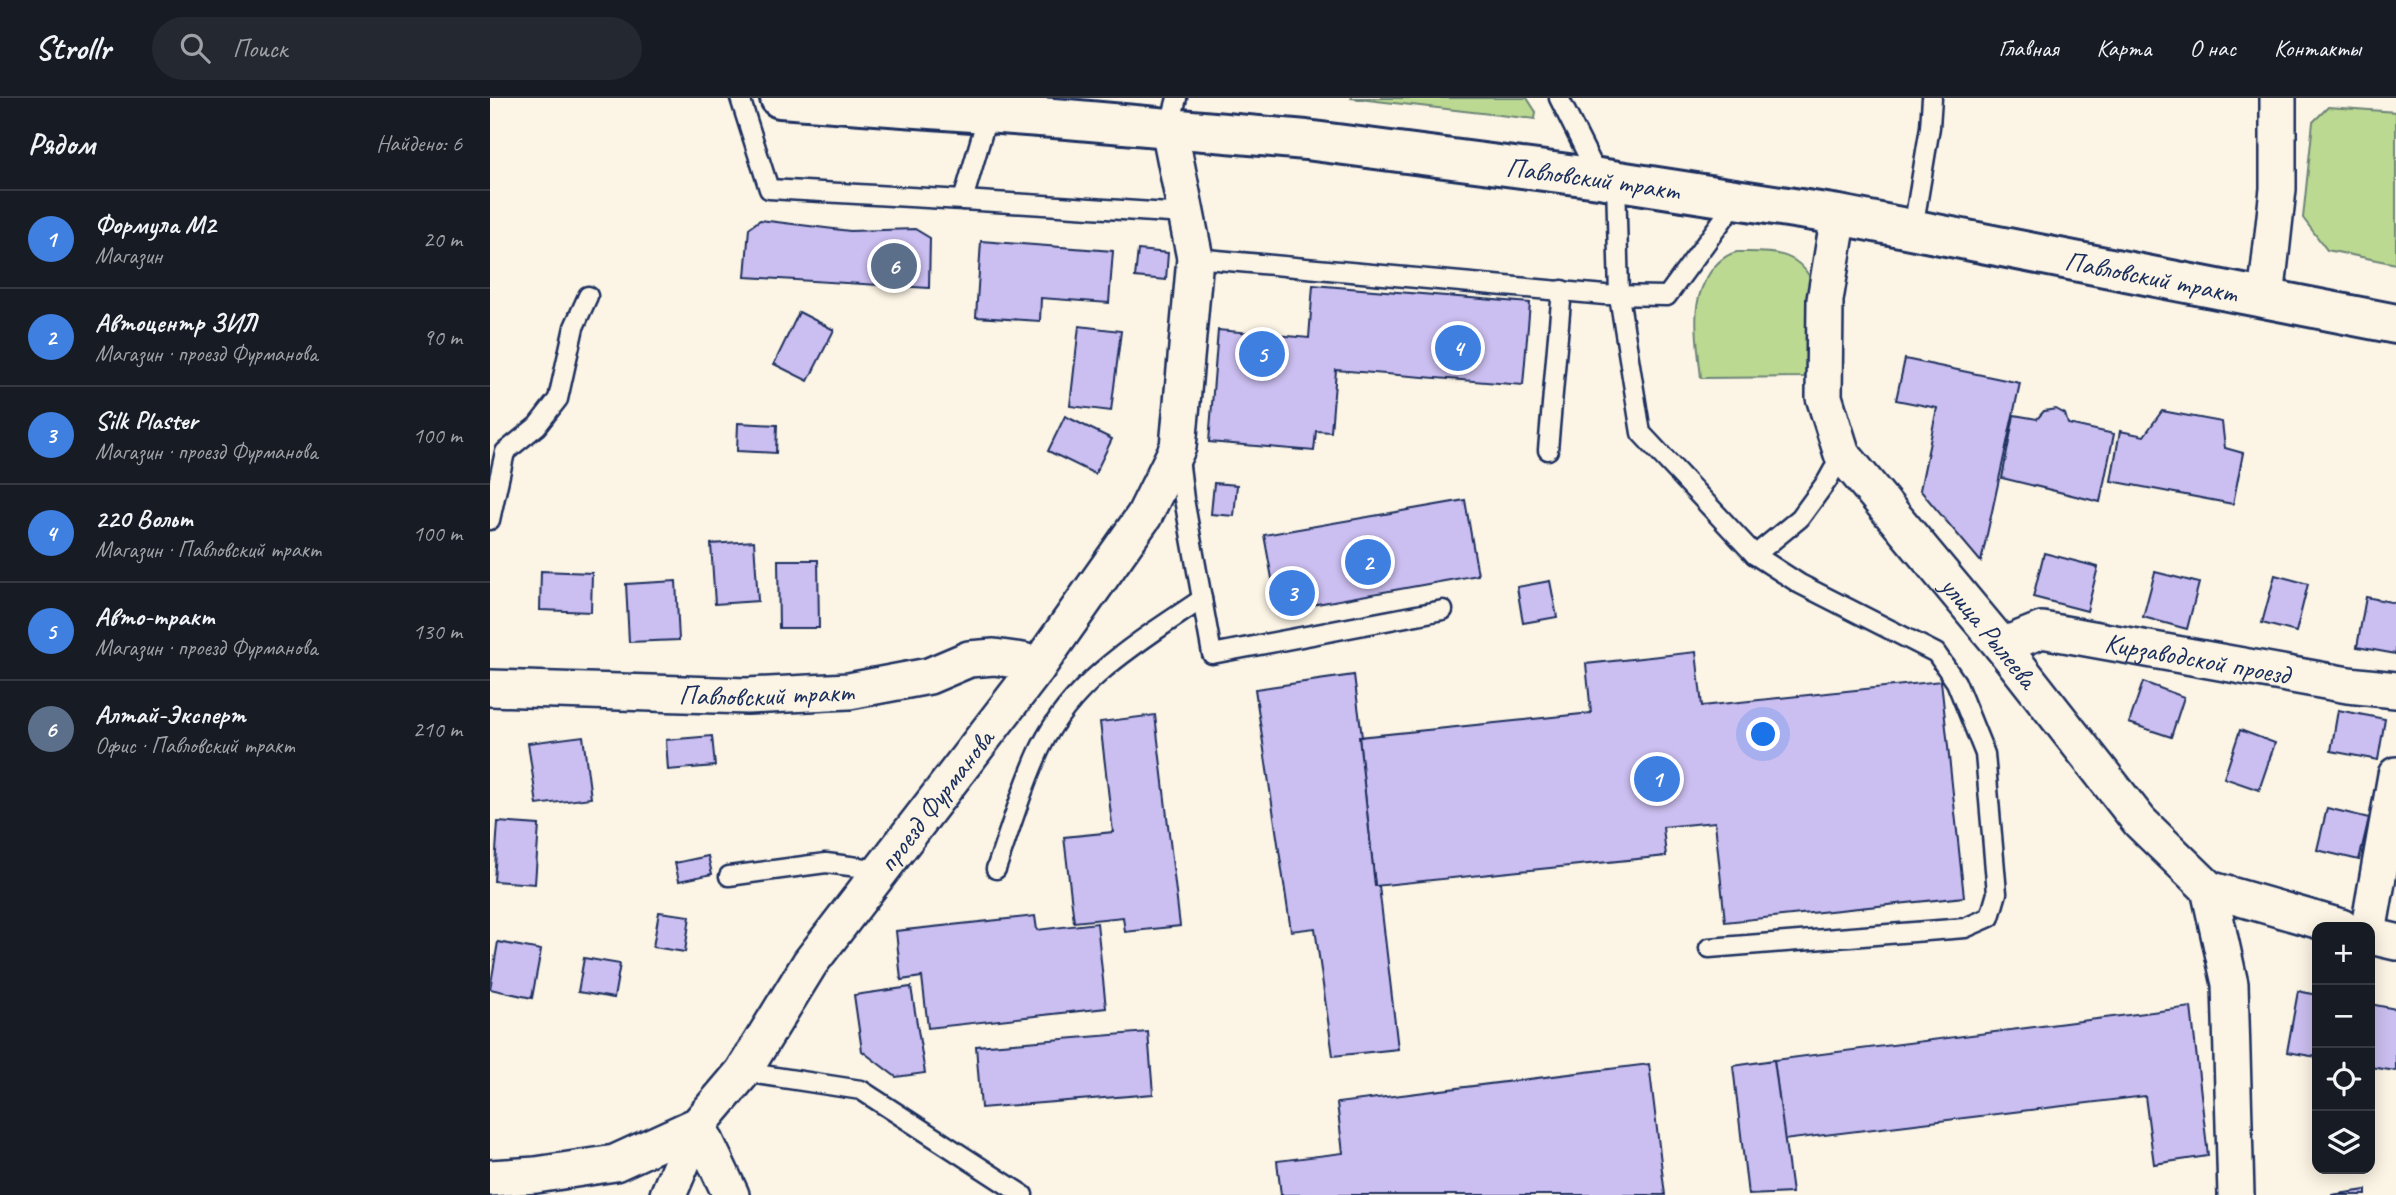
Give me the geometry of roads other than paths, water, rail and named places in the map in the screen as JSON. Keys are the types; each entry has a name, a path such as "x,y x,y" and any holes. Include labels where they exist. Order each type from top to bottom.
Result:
{"main road":[{"name":"Павловский тракт","path":"780,98 988,114 1173,113 1332,143 1608,179 1839,215 2396,324"}],"street":[{"path":"2266,299 2278,189 2278,98"},
{"name":"проезд Фурманова","path":"490,1178 536,1175 615,1163 698,1125 743,1072 810,963 1037,668 1144,516 1178,447 1195,258 1185,214 1173,113"},
{"name":"улица Рылеева","path":"1839,215 1825,300 1824,397 1842,454 2003,646 2140,822 2209,889 2324,922"},
{"name":"Кирзаводской проезд","path":"2003,646 2042,630 2348,685 2396,690"},
{"name":"Павловский тракт","path":"490,688 747,696 849,691 929,676 969,659 994,657 1023,661 1037,668"},
{"path":"2369,922 2396,775"},
{"path":"2209,889 2230,984 2236,1195"},
{"path":"2375,937 2396,942"},
{"path":"668,1195 698,1125"},
{"path":"698,1125 731,1195"}],"lane":[{"path":"740,98 769,189 1185,214"},
{"path":"1559,98 1608,179 1619,296 1641,433 1755,555 1800,584 1936,653 1956,682 1985,754 1997,893 1990,917 1965,928 1709,948"},
{"path":"1913,229 1930,127 1932,98"},
{"path":"963,200 988,114"},
{"path":"1195,258 1619,296 1667,296 1738,199"},
{"path":"1548,450 1562,290"},
{"path":"490,520 505,452 537,426 558,399 574,327 588,296"},
{"path":"1178,447 1184,499 1212,654 1444,610"},
{"path":"1755,555 1800,518 1827,481 1842,454"},
{"path":"996,869 1042,746 1073,698 1108,663 1202,599"},
{"path":"729,876 826,863 882,870"},
{"path":"743,1072 861,1090 1023,1195"}],"place":[{"name":"Алтай-Эксперт","path":"894,266"},
{"name":"220 Вольт","path":"1458,348"},
{"name":"Авто-тракт","path":"1262,354"},
{"name":"Автоцентр ЗИЛ","path":"1368,562"},
{"name":"Silk Plaster","path":"1292,593"},
{"name":"Формула М2","path":"1657,779"}]}
